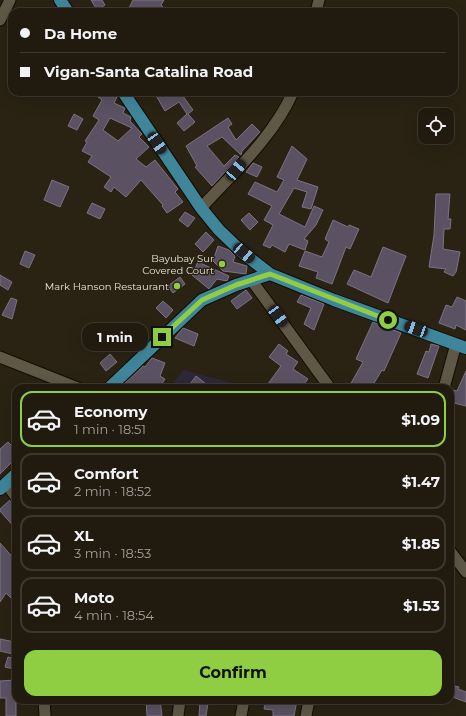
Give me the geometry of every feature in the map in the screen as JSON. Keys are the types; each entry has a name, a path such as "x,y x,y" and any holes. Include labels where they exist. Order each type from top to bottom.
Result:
{"main road":[{"path":"125,96 201,208 219,230 270,274 334,300 461,346"},
{"path":"113,384 202,300 236,285 270,274"},
{"path":"3,486 12,478"}],"street":[{"path":"0,20 10,0"},
{"path":"201,208 274,126 284,111 291,96"},
{"path":"252,281 327,384"},
{"path":"446,384 461,346"},
{"path":"0,357 68,384"},
{"path":"3,486 12,494"},
{"path":"454,556 466,572"},
{"path":"44,704 45,716"},
{"path":"178,716 180,704"},
{"path":"241,716 243,704"},
{"path":"306,716 308,704"}],"shaded area":[{"path":"183,370 236,384 173,384"}],"building":[{"path":"91,0 102,0 105,5 100,8 96,8"},
{"path":"133,0 164,0 161,5 162,8 129,8"},
{"path":"97,96 117,96 114,103 125,108 123,113 131,117 130,121 142,134 139,137 149,147 136,159 146,167 155,160 178,189 175,192 183,202 167,213 162,206 163,205 141,180 126,197 114,187 111,192 104,187 111,177 88,162 92,156 82,151 87,142 85,141 99,120 93,116 102,100","holes":["110,118 132,128 118,141 103,130"]},
{"path":"156,96 183,96 193,110 188,114 195,122 184,131 177,123 187,114 179,102 165,111"},
{"path":"74,114 83,119 77,130 68,126"},
{"path":"228,118 232,124 228,127 236,140 252,124 260,132 242,151 241,155 222,137 207,146 224,166 235,155 239,157 212,186 195,167 197,166 186,146"},
{"path":"292,146 307,159 297,180 318,187 311,209 302,207 307,192 294,188 279,214 305,227 314,206 323,210 316,225 304,239 308,241 305,250 289,244 285,252 272,245 270,248 263,245 273,225 264,220 272,206 248,194 255,182 277,192 284,180 277,177"},
{"path":"253,163 262,167 257,177 246,172"},
{"path":"52,180 69,187 60,207 44,200"},
{"path":"436,194 450,194 448,219 451,219 450,229 444,229 443,249 460,252 456,272 453,276 444,272 446,269 429,267 434,235"},
{"path":"92,203 105,209 100,219 87,213"},
{"path":"185,212 195,218 188,227 179,220"},
{"path":"249,213 258,222 250,230 241,220"},
{"path":"333,220 348,227 349,225 359,229 350,249 346,247 332,284 316,278 318,272 299,266 305,251 322,257 329,242 325,239"},
{"path":"206,232 214,240 203,252 195,244"},
{"path":"218,246 229,250 235,256 233,262 247,266 246,274 223,271 213,261"},
{"path":"383,247 406,256 388,303 347,284 354,270 371,277"},
{"path":"25,251 35,255 29,268 20,264"},
{"path":"198,262 229,276 227,281 217,279 209,289 192,275"},
{"path":"0,275 12,282 8,290 0,285"},
{"path":"180,277 185,284 173,293 168,286"},
{"path":"246,290 252,298 237,309 231,301"},
{"path":"301,295 324,304 314,330 304,324 311,308 297,302"},
{"path":"457,297 466,301 466,330 456,325 455,329 439,323 446,305 452,307"},
{"path":"11,298 17,300 12,319 2,315"},
{"path":"163,301 173,310 166,318 156,308"},
{"path":"373,322 401,333 384,371 382,370 373,384 351,384 363,362 356,359"},
{"path":"183,328 198,334 194,346 175,338"},
{"path":"128,335 139,342 134,351 123,344"},
{"path":"279,344 288,351 286,354 298,362 293,369 308,379 304,384 268,384 281,366 269,357"},
{"path":"431,344 439,346 428,378 417,374 426,351 429,352"},
{"path":"110,354 117,362 106,371 100,363"},
{"path":"152,358 165,363 160,376 165,379 162,384 124,384 143,366 145,367"},
{"path":"466,371 466,406 454,403 454,390 457,391"},
{"path":"196,376 206,384 190,384"},
{"path":"8,442 12,446 12,462 0,474 0,449"},
{"path":"10,500 12,501 12,524 0,511 0,509"},
{"path":"0,543 12,556 12,599 6,593 0,602"},
{"path":"0,639 12,641 12,654 0,651"},
{"path":"8,657 12,658 12,669 5,667"},
{"path":"12,680 12,704 16,704 16,716 6,716 6,698 0,698 0,681"},
{"path":"454,686 459,687 458,689 466,692 466,702 454,698"},
{"path":"146,704 160,704 162,716 147,716"},
{"path":"200,704 208,704 206,716 199,716"},
{"path":"265,704 296,704 294,716 273,716 273,710 264,709"}],"place":[{"name":"Bayubay Sur Covered Court","path":"222,264"},
{"name":"Mark Hanson Restaurant","path":"177,286"}],"route":[{"path":"162,337 202,300 236,285 270,274 291,284 388,320"}]}
